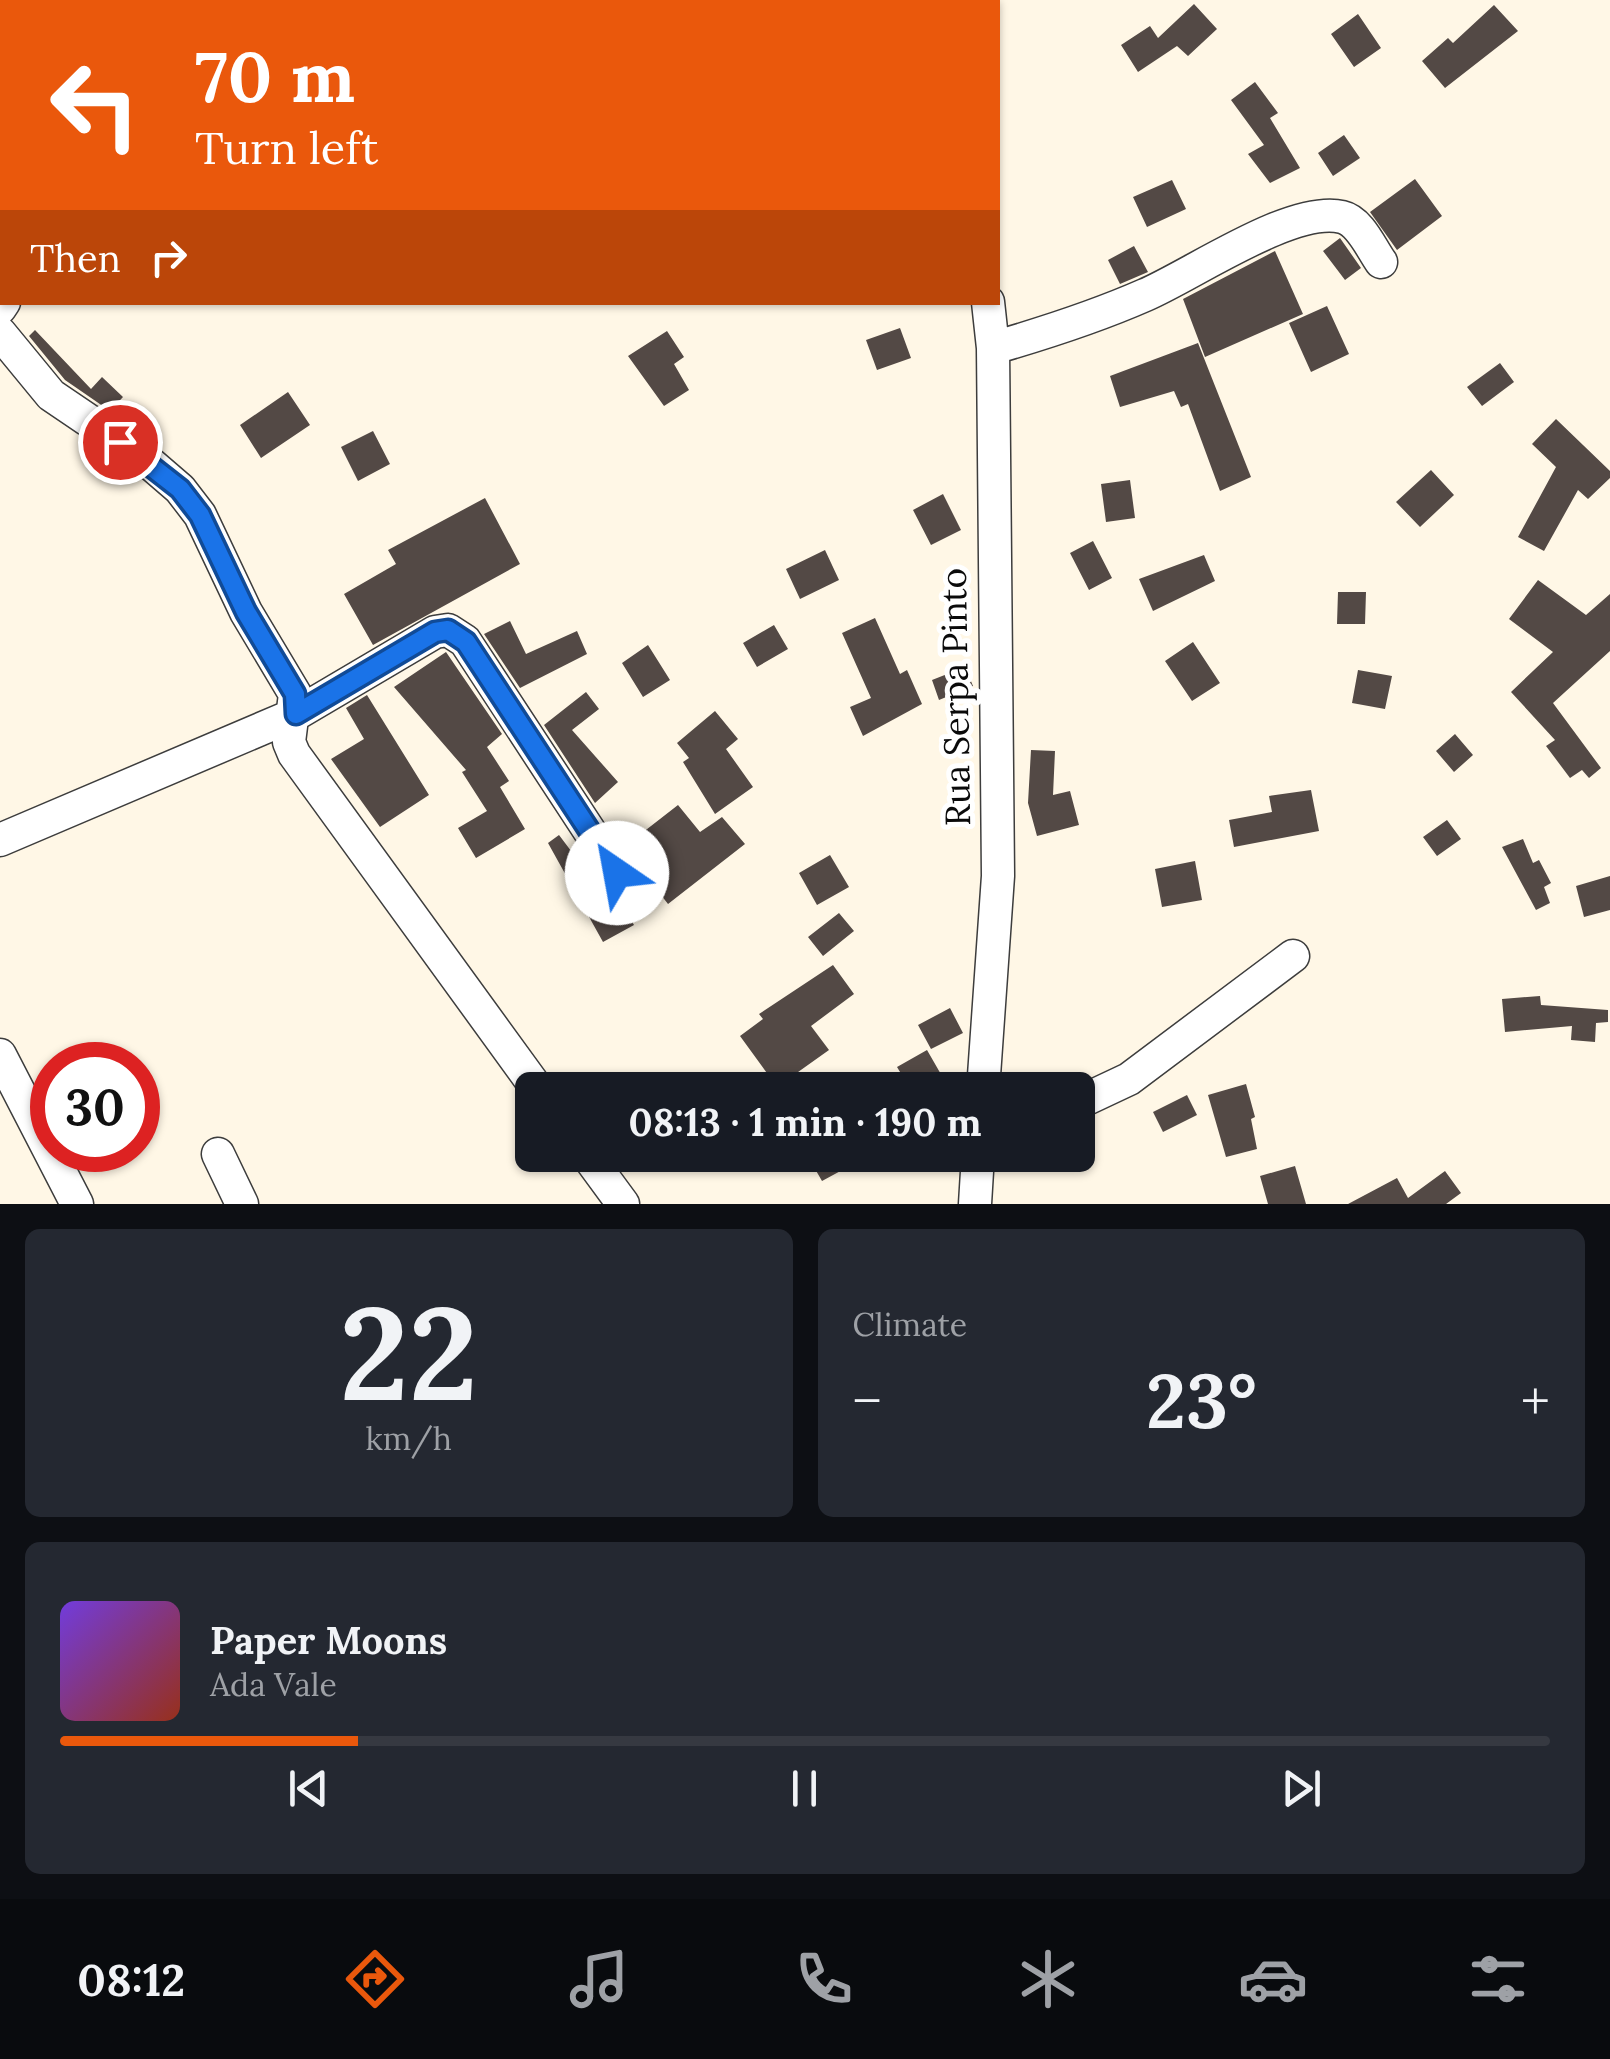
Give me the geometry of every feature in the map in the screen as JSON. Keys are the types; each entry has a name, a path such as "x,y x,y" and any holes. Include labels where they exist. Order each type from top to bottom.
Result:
{"street":[{"path":"993,348 1072,325 1150,293 1248,240 1330,216 1346,217 1357,226 1381,262"},
{"name":"Rua Serpa Pinto","path":"984,1072 998,876 993,348 988,305"},
{"path":"0,334 51,395 144,458 180,489 200,515 246,612 295,694 296,714 289,742 294,754 525,1072"},
{"path":"0,840 296,714 435,632 448,630 466,642 617,873"},
{"path":"1095,1095 1129,1078 1292,956"},
{"path":"0,1055 77,1204"},
{"path":"218,1154 242,1204"},
{"path":"599,1172 623,1204"},
{"path":"974,1204 977,1172"}],"building":[{"path":"1194,4 1217,29 1188,56 1177,46 1138,72 1121,45 1150,26 1158,38"},
{"path":"1494,5 1518,31 1445,88 1422,61 1448,38 1453,43"},
{"path":"1358,14 1381,48 1354,67 1331,34"},
{"path":"1255,82 1278,113 1270,118 1300,168 1270,183 1248,154 1264,145 1231,100"},
{"path":"1344,135 1360,158 1333,176 1318,153"},
{"path":"1415,179 1442,216 1397,250 1370,212"},
{"path":"1172,180 1186,209 1147,227 1133,197"},
{"path":"1340,238 1361,268 1345,280 1323,251"},
{"path":"1134,246 1148,272 1120,284 1108,260"},
{"path":"1275,251 1303,314 1205,357 1183,299"},
{"path":"1327,306 1349,354 1311,372 1289,323"},
{"path":"900,328 911,358 877,370 866,340"},
{"path":"35,330 91,389 102,377 123,397 110,411 65,380 29,336"},
{"path":"667,331 684,357 674,364 689,390 664,406 628,356"},
{"path":"1198,343 1251,477 1220,491 1188,404 1181,407 1174,391 1120,407 1110,376"},
{"path":"1500,363 1514,382 1482,406 1467,387"},
{"path":"288,392 310,425 261,458 240,425"},
{"path":"1556,419 1610,471 1610,478 1588,499 1578,490 1544,551 1518,537 1556,467 1532,444"},
{"path":"373,431 390,464 358,481 341,447"},
{"path":"1431,470 1454,495 1420,527 1396,502"},
{"path":"1130,480 1135,518 1106,522 1101,484"},
{"path":"943,494 961,530 931,545 913,510"},
{"path":"485,498 520,564 373,645 344,594 396,564 388,550"},
{"path":"1093,541 1112,578 1089,590 1070,553"},
{"path":"825,550 839,580 800,599 786,569"},
{"path":"1204,555 1215,581 1153,611 1139,579"},
{"path":"1538,580 1586,615 1610,594 1610,651 1553,703 1601,768 1589,778 1582,770 1570,778 1546,746 1555,740 1511,692 1553,652 1509,619"},
{"path":"1338,592 1366,592 1365,624 1337,624"},
{"path":"875,618 900,674 907,670 922,704 863,736 850,707 871,698 842,633"},
{"path":"510,621 526,654 577,631 587,654 520,688 484,634"},
{"path":"774,625 788,649 757,667 743,643"},
{"path":"1193,642 1220,683 1192,701 1165,661"},
{"path":"648,645 670,680 643,697 622,663"},
{"path":"446,652 502,734 487,747 509,781 500,787 525,829 476,858 458,828 487,811 462,772 466,770 394,687"},
{"path":"965,667 973,686 939,700 932,680"},
{"path":"1358,670 1392,676 1385,709 1352,703"},
{"path":"586,692 599,709 572,730 618,782 595,803 544,725"},
{"path":"367,695 429,795 380,827 331,759 364,739 346,708"},
{"path":"715,711 738,739 726,749 753,787 715,814 683,762 689,758 677,743"},
{"path":"1455,734 1473,755 1454,772 1436,751"},
{"path":"1031,750 1055,751 1053,795 1070,791 1079,825 1037,836 1028,803"},
{"path":"1311,790 1319,831 1234,847 1229,820 1272,812 1269,796"},
{"path":"678,805 700,832 722,817 745,844 668,904 624,847"},
{"path":"1447,820 1461,839 1437,856 1423,837"},
{"path":"559,835 608,900 617,895 634,925 603,942 548,843"},
{"path":"1523,839 1533,863 1539,860 1551,883 1544,887 1550,903 1536,910 1502,847"},
{"path":"830,855 849,887 817,905 799,873"},
{"path":"1195,861 1202,900 1162,907 1155,869"},
{"path":"1610,876 1610,910 1584,917 1576,886"},
{"path":"839,913 854,931 823,956 808,937"},
{"path":"833,965 854,994 811,1026 829,1050 798,1072 766,1072 740,1036 763,1019 759,1014"},
{"path":"1540,996 1541,1005 1608,1010 1608,1022 1596,1023 1595,1042 1571,1040 1572,1026 1505,1032 1502,999"},
{"path":"950,1008 963,1033 931,1049 918,1025"},
{"path":"927,1050 940,1072 900,1072 897,1067"},
{"path":"1246,1084 1255,1117 1251,1119 1257,1149 1226,1157 1208,1095"},
{"path":"1187,1095 1197,1115 1163,1132 1153,1112"},
{"path":"1295,1166 1306,1204 1268,1204 1260,1176"},
{"path":"1445,1171 1461,1193 1446,1204 1348,1204 1397,1178 1408,1198"},
{"path":"817,1172 839,1172 822,1181"}],"route":[{"path":"120,442 180,489 200,515 246,612 295,694 296,714 435,632 448,630 466,642 617,873"}]}
